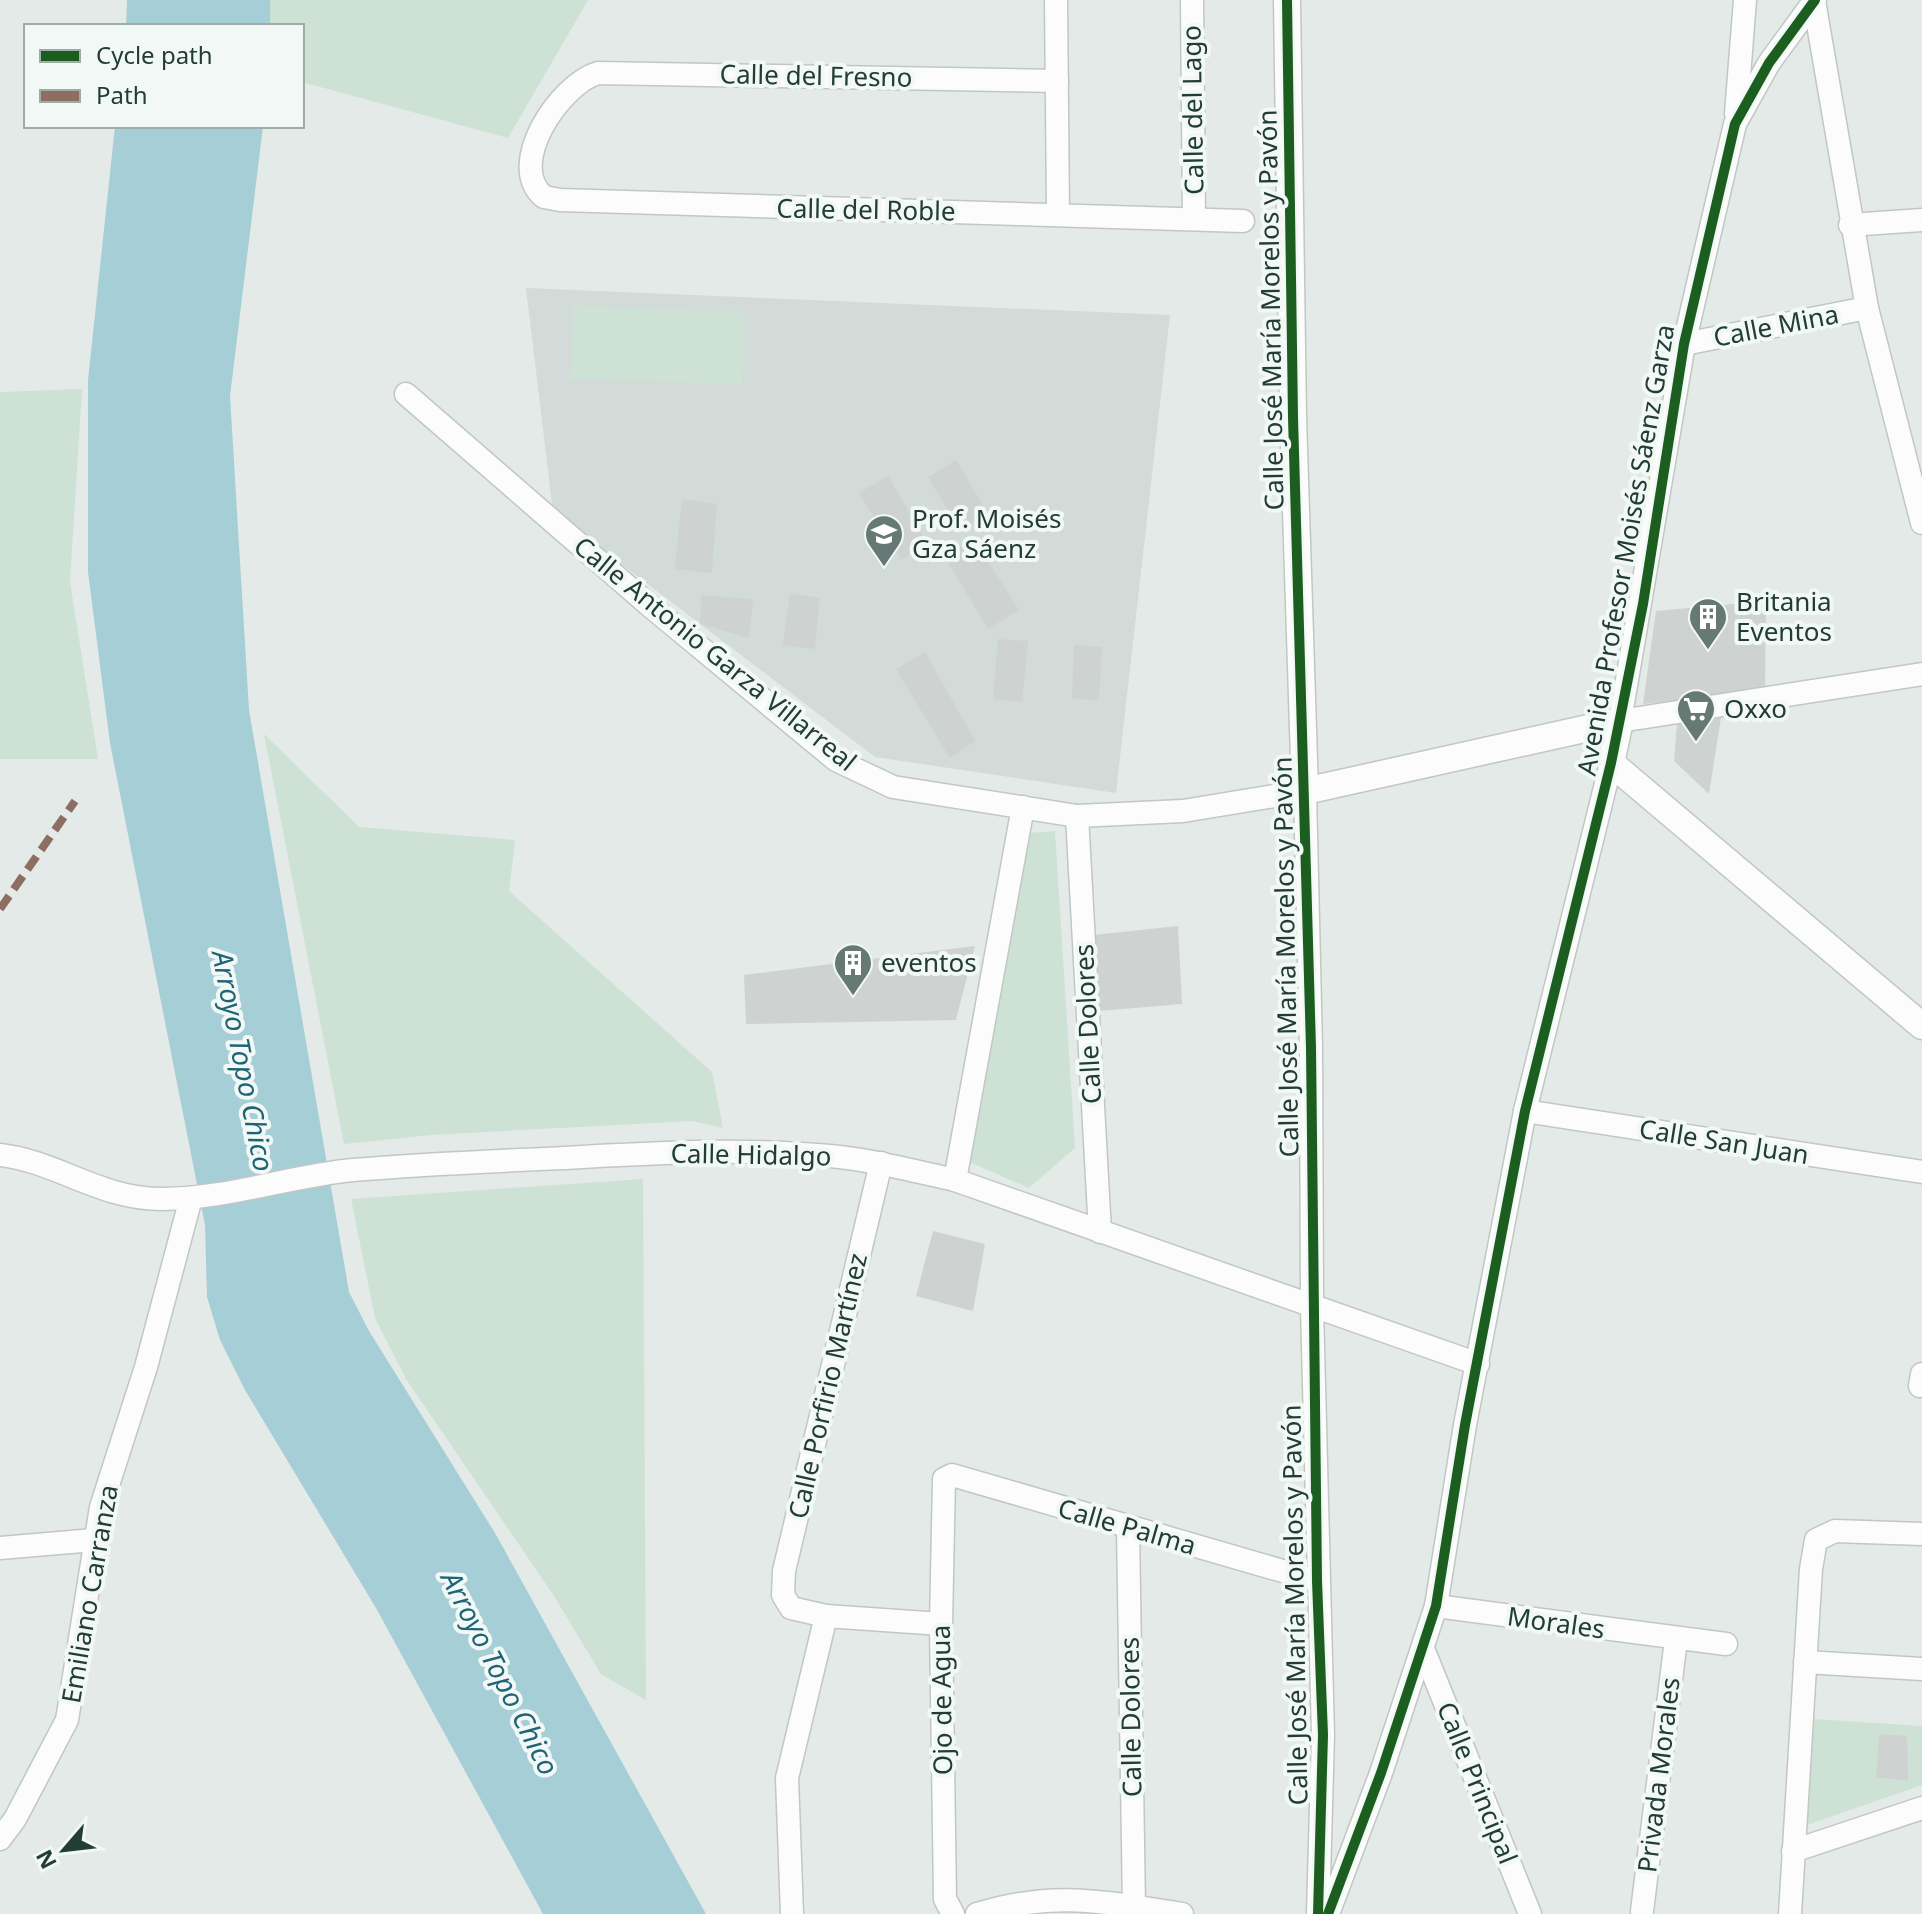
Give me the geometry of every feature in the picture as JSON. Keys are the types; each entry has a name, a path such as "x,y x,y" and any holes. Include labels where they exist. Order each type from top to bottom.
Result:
{"street":[{"path":"1056,0 1058,214"},
{"name":"Calle del Lago","path":"1192,0 1194,219"},
{"name":"Calle José María Morelos y Pavón","path":"1287,0 1293,417 1311,1048 1317,1581 1323,1735 1318,1914"},
{"path":"1735,124 1745,0"},
{"path":"1815,0 1850,225 1867,308 1922,523"},
{"name":"Avenida Profesor Moisés Sáenz Garza","path":"1328,1914 1424,1651 1436,1606 1465,1425 1525,1111 1620,721 1684,344 1735,124 1769,63 1815,0"},
{"name":"Calle del Fresno","path":"540,193 534,170 536,138 552,110 578,83 598,73 1057,81"},
{"name":"Calle del Roble","path":"540,193 560,200 1243,221"},
{"path":"1850,225 1922,220"},
{"name":"Calle Mina","path":"1684,344 1867,308"},
{"name":"Calle Antonio Garza Villarreal","path":"406,394 649,605 836,760 893,787 1077,816 1183,811 1305,791 1620,721 1922,674"},
{"path":"1611,763 1922,1026"},
{"path":"955,1180 1023,807"},
{"name":"Calle Dolores","path":"1077,816 1100,1232"},
{"name":"Calle San Juan","path":"1525,1111 1922,1172"},
{"name":"Calle Hidalgo","path":"0,1155 39,1164 109,1193 160,1199 198,1197 350,1170 716,1150 832,1156 881,1163 955,1180 1478,1364"},
{"name":"Calle Porfirio Martínez","path":"826,1616 791,1608 783,1595 784,1571 881,1163"},
{"name":"Emiliano Carranza","path":"0,1839 35,1784 67,1720 101,1507 198,1197"},
{"name":"Calle Palma","path":"942,1483 952,1475 1317,1581"},
{"name":"Ojo de Agua","path":"942,1483 945,1899 953,1914"},
{"name":"Calle Dolores","path":"1128,1528 1134,1907"},
{"path":"1790,1914 1805,1662 1816,1540 1835,1531 1922,1534"},
{"path":"2,1544 94,1540"},
{"name":"Morales","path":"1436,1606 1676,1640 1726,1644"},
{"path":"792,1914 787,1778 826,1616 941,1624"},
{"name":"Privada Morales","path":"1642,1911 1676,1640"},
{"name":"Calle Principal","path":"1424,1651 1530,1914"},
{"path":"1805,1662 1922,1669"},
{"path":"1793,1851 1922,1808"},
{"path":"977,1914 1040,1898 1066,1898 1182,1914"}],"shaded area":[{"name":"Prof. Moisés Gza Sáenz","path":"526,288 1170,315 1116,793 875,757 553,512"}],"green space":[{"path":"270,0 588,0 508,138 304,83 304,24 270,24"},
{"path":"574,305 745,313 742,384 570,379"},
{"path":"82,389 70,582 98,759 0,759 0,392"},
{"path":"264,734 359,827 515,840 509,891 712,1072 723,1128 692,1121 431,1135 344,1144"},
{"path":"1055,831 1075,1148 1029,1188 965,1160 1029,833"},
{"path":"643,1179 646,1700 601,1674 554,1596 406,1379 375,1318 351,1199"},
{"path":"1814,1719 1922,1726 1922,1785 1801,1827"}],"water":[{"path":"127,0 270,0 270,24 126,24"},
{"name":"Arroyo Topo Chico","path":"115,128 263,128 230,396 249,710 349,1292 369,1331 495,1533 706,1914 543,1914 376,1608 245,1390 220,1340 207,1297 205,1225 110,743 88,572 88,380"}],"building":[{"path":"956,460 988,514 959,530 928,477"},
{"path":"888,476 927,543 901,560 859,493"},
{"path":"682,499 717,504 712,573 675,569"},
{"path":"974,539 1019,610 988,629 944,556"},
{"path":"790,593 820,598 815,649 783,645"},
{"path":"701,595 753,599 749,638 700,624"},
{"name":"Britania Eventos","path":"1766,601 1765,691 1643,704 1656,611"},
{"path":"998,639 1028,641 1022,702 993,699"},
{"path":"1074,645 1102,647 1099,700 1072,699"},
{"path":"925,652 975,741 950,758 896,669"},
{"name":"Oxxo","path":"1721,718 1709,794 1674,761 1677,724"},
{"path":"1178,926 1182,1004 1099,1011 1094,935"},
{"name":"eventos","path":"975,946 956,1020 746,1024 744,975"},
{"path":"933,1231 985,1244 973,1311 916,1296"},
{"path":"1879,1734 1907,1736 1908,1781 1876,1777"}],"marked path":[{"path":"0,909 75,801"}],"cycle path":[{"path":"1287,0 1293,417 1311,1048 1317,1581 1323,1735 1318,1914"},
{"path":"1328,1914 1381,1773 1436,1606 1465,1425 1525,1111 1611,763 1643,604 1684,344 1735,124 1769,63 1815,0"}],"place":[{"name":"Prof. Moisés Gza Sáenz","path":"884,568"},
{"name":"Britania Eventos","path":"1708,651"},
{"name":"Oxxo","path":"1696,743"},
{"name":"eventos","path":"853,997"}]}
